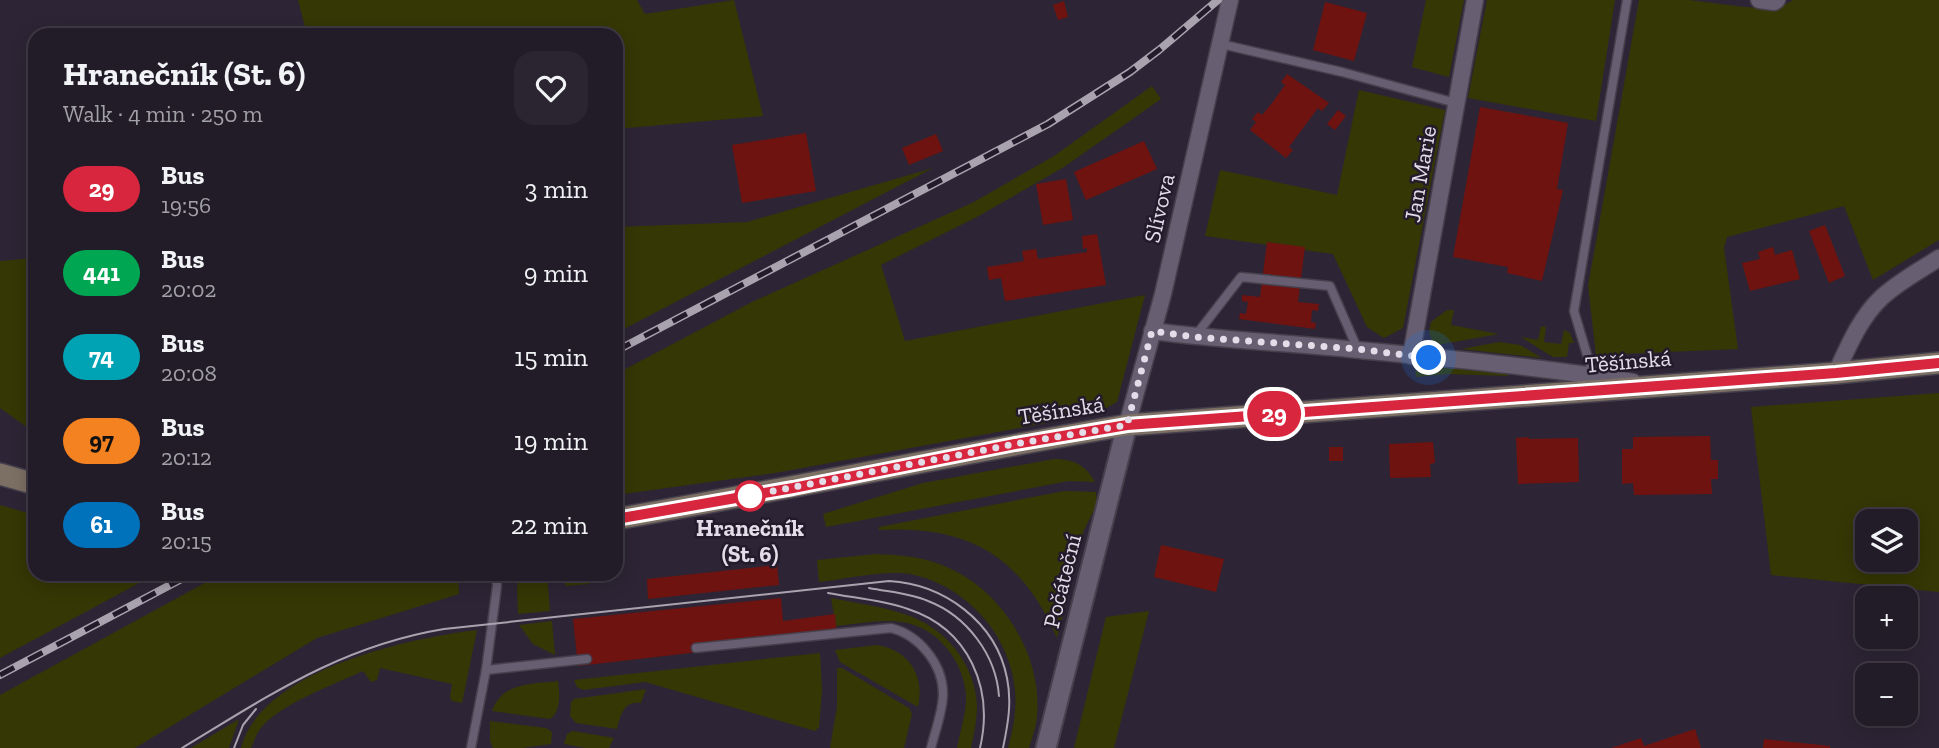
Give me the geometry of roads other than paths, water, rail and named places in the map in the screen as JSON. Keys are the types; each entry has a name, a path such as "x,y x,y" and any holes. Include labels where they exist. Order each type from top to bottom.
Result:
{"main road":[{"name":"Těšínská","path":"623,518 1127,425 1595,383 1653,385 1939,363"},
{"path":"0,474 28,482"}],"street":[{"name":"Slívova","path":"1127,425 1152,331 1230,0"},
{"name":"Jan Marie","path":"1411,356 1475,0"},
{"path":"1759,0 1777,0"},
{"path":"1836,373 1856,330 1879,300 1907,277 1939,258"},
{"path":"1152,331 1194,337 1358,349 1595,383"},
{"name":"Počáteční","path":"1046,748 1127,425"}],"lane":[{"path":"1595,383 1574,310 1627,0"},
{"path":"1221,44 1342,72 1456,103"},
{"path":"1194,337 1241,277 1330,286 1358,349"},
{"path":"471,748 486,670 495,581"},
{"path":"696,648 891,628 901,631 926,650 942,682 943,695 931,748"},
{"path":"486,670 587,659"}],"tram line":[{"path":"182,748 307,675 372,647 407,637 444,629 889,581 909,584 948,598 979,623 992,640 1001,658 1009,696 1003,748"},
{"path":"869,588 921,598 955,616 986,652 997,681 999,696"},
{"path":"828,593 908,609 929,618 947,631 961,646 979,683 983,704 980,748"},
{"path":"234,748 243,725 256,709"}],"railway":[{"path":"623,347 1048,124 1130,72 1218,0"},
{"path":"0,675 178,581"}],"place":[{"name":"Hranečník (St. 6)","path":"750,496"}]}
